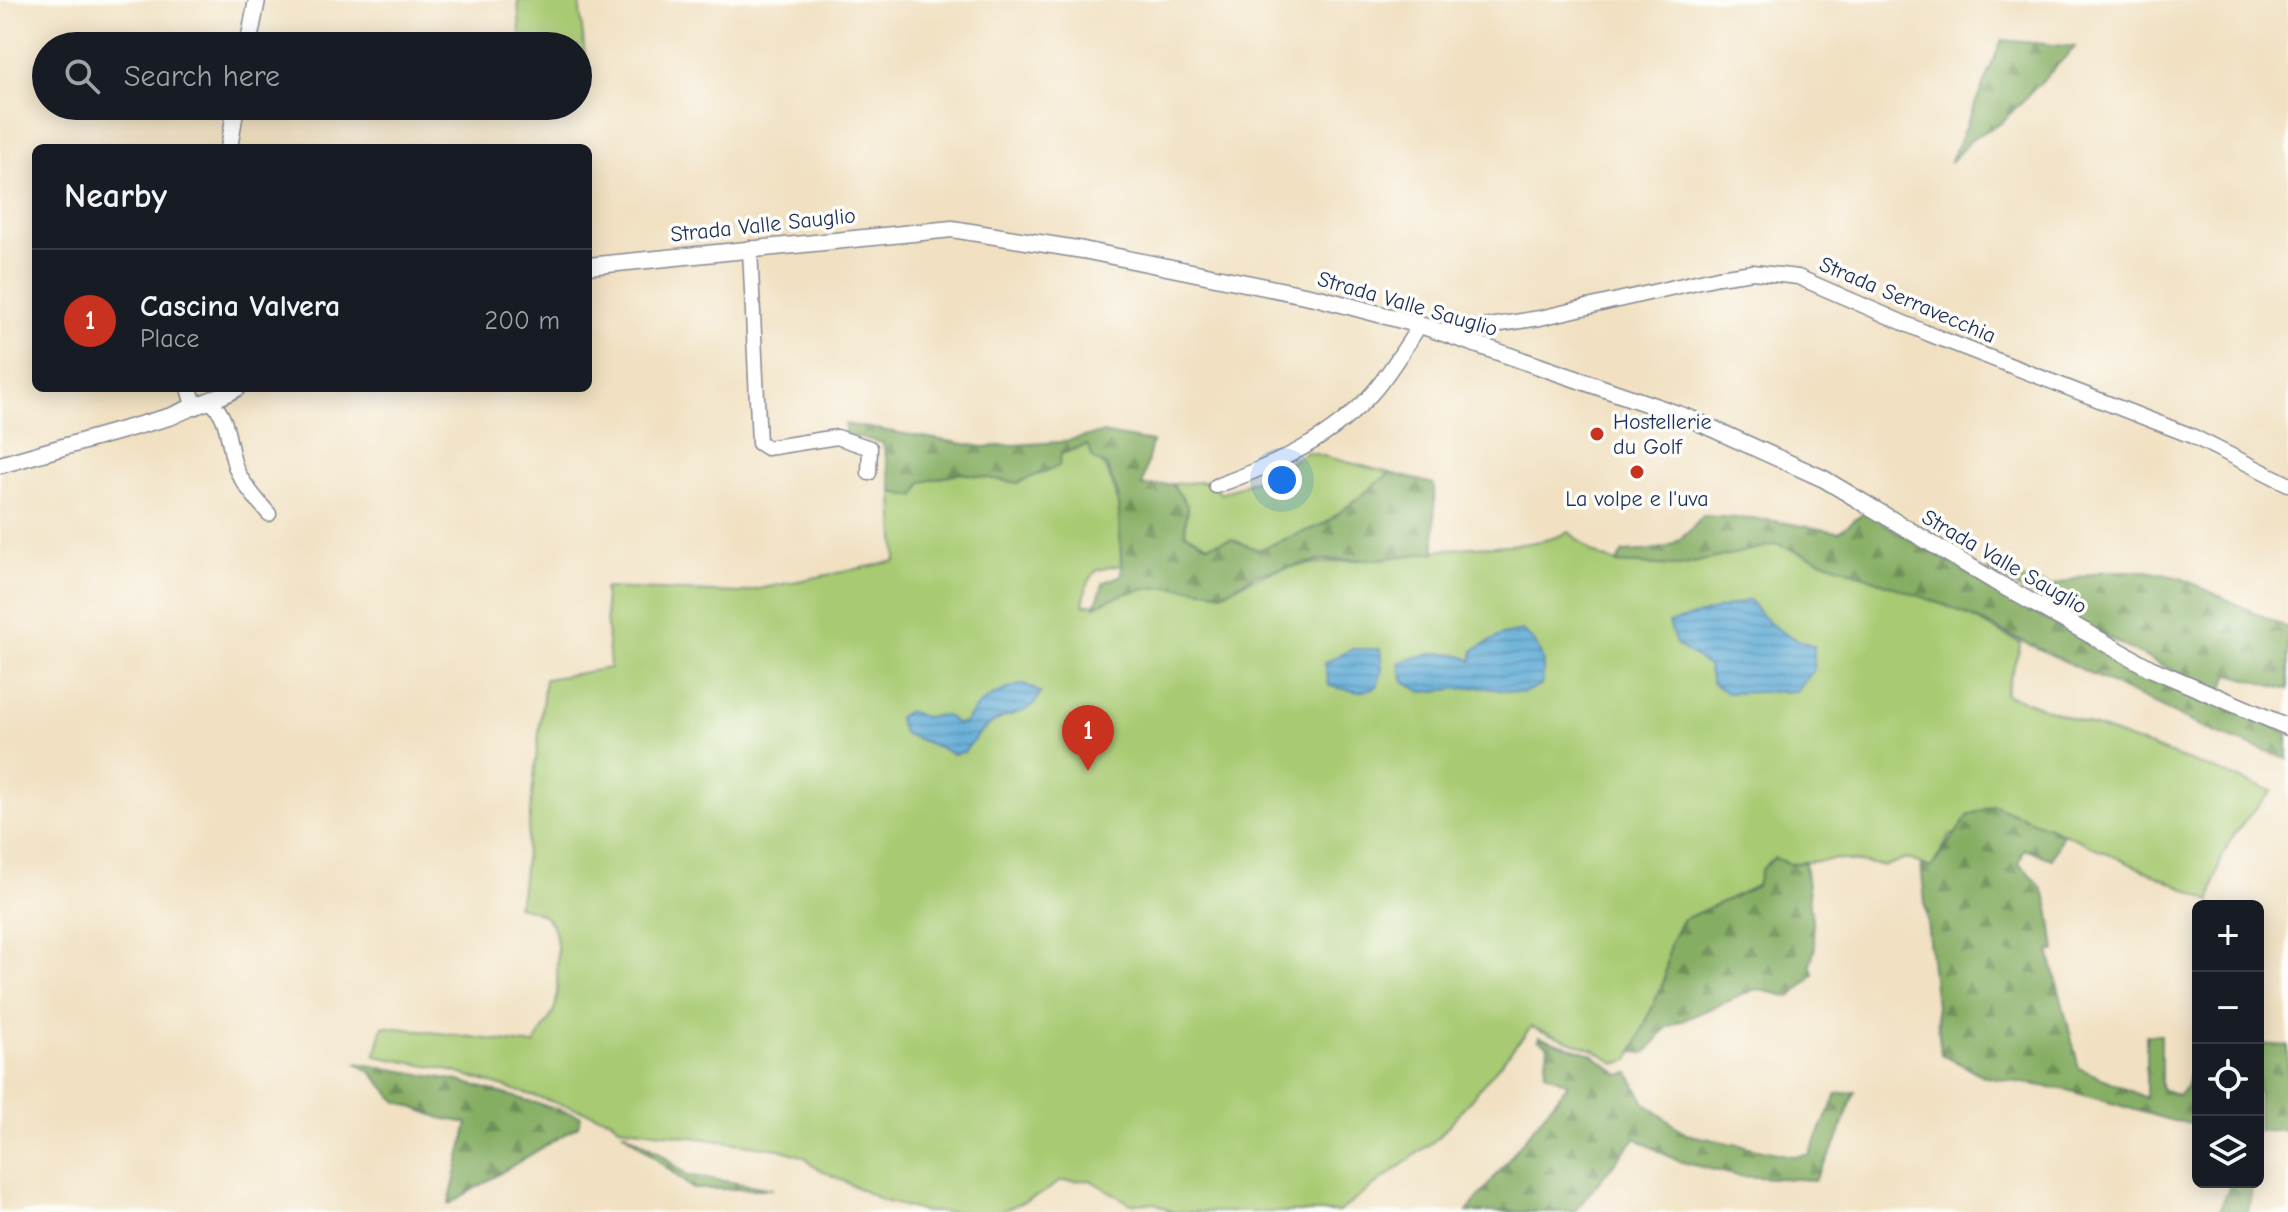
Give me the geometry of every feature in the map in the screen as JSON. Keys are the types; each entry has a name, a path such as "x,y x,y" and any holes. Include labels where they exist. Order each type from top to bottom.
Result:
{"street":[{"path":"251,32 257,0"},
{"path":"230,144 234,120"},
{"name":"Strada Valle Sauglio","path":"592,266 952,229 1127,259 1319,298 1420,325 1689,418 1824,479 2006,588 2150,668 2288,727"},
{"path":"750,248 759,443 767,448 837,437 870,448 869,473"},
{"name":"Strada Serravecchia","path":"1443,333 1540,318 1718,277 1753,272 1798,277 1929,334 2192,436 2288,484"},
{"path":"1216,486 1266,468 1323,436 1373,392 1420,325"},
{"path":"192,392 202,404 225,420 231,457 239,475 269,514"},
{"path":"0,465 172,416 228,392"}],"green space":[{"path":"518,0 579,0 582,32 520,32"},
{"path":"2002,40 2075,47 2001,123 1971,139 1950,163"},
{"path":"845,424 983,447 1060,442 1102,433 1152,442 1142,486 1172,484 1187,505 1185,533 1208,545 1231,539 1258,550 1326,523 1390,473 1434,484 1435,552 1378,559 1322,560 1256,574 1224,593 1174,587 1143,589 1095,606 1104,582 1122,575 1118,495 1106,465 1094,460 1087,445 1061,454 1059,466 1017,483 961,473 922,482 915,497 893,492 883,443 845,434"},
{"path":"1087,445 1108,473 1117,501 1121,565 1097,570 1087,584 1083,605 1096,604 1130,590 1153,587 1224,593 1262,575 1298,566 1529,543 1569,532 1593,553 1616,563 1680,566 1777,544 1955,609 2021,643 2005,694 2272,791 2238,829 2224,852 2211,900 2048,826 1951,835 1931,868 1906,858 1886,866 1837,859 1789,864 1781,860 1762,870 1757,886 1682,921 1670,944 1664,981 1629,1060 1616,1064 1597,1051 1531,1027 1439,1137 1339,1212 1165,1212 1171,1211 1155,1203 1131,1204 1090,1180 1061,1181 1041,1194 1000,1212 926,1212 884,1201 813,1166 805,1157 779,1149 619,1127 610,1119 445,1069 375,1056 383,1026 534,1045 551,1017 557,993 556,934 548,919 531,909 517,906 521,895 545,679 610,668 604,588 739,593 896,561 893,492 914,496 921,482 961,473 1017,483 1061,454"},
{"path":"1307,452 1390,473 1326,523 1258,550 1231,539 1208,545 1185,533 1187,505 1172,484 1209,481 1221,494 1271,473"},
{"path":"1865,512 2025,608 2144,672 2288,733 2288,759 2213,732 1955,609 1777,544 1680,566 1616,563 1623,552 1660,549 1677,542 1703,516 1768,520 1839,532"},
{"path":"1986,570 2051,586 2103,571 2147,571 2181,578 2288,628 2288,690 2229,674 2220,693 2129,649"},
{"path":"1994,805 2063,833 2052,859 2024,849 2019,864 2038,883 2048,902 2055,951 2049,951 2079,1068 2146,1098 2146,1035 2161,1035 2161,1089 2179,1095 2187,1085 2192,1064 2192,1123 2173,1121 2067,1090 1986,1077 1941,1054 1921,864 1931,868 1969,815"},
{"path":"1774,858 1790,864 1805,862 1815,948 1810,964 1814,974 1791,997 1756,989 1667,1027 1645,1054 1633,1051 1664,981 1670,944 1682,920 1757,886 1761,870"},
{"path":"1539,1037 1592,1054 1620,1075 1629,1073 1645,1103 1686,1134 1791,1156 1809,1155 1837,1094 1855,1092 1835,1145 1815,1180 1738,1176 1678,1161 1635,1138 1574,1212 1467,1212 1568,1084 1545,1073 1548,1045 1538,1040"},
{"path":"2264,1044 2288,1046 2288,1129 2264,1131"},
{"path":"356,1063 459,1081 581,1116 578,1126 449,1204 468,1123 441,1118 396,1101 372,1073"},
{"path":"622,1131 659,1152 687,1175 773,1189 693,1189"},
{"path":"2229,1188 2252,1188 2248,1212 2219,1212"}],"water":[{"path":"1750,600 1763,617 1778,629 1814,646 1814,670 1797,691 1727,693 1712,683 1708,666 1676,644 1669,623"},
{"path":"1522,631 1534,642 1541,655 1541,686 1522,693 1479,687 1422,692 1404,681 1399,663 1427,654 1445,653 1472,661 1474,650 1502,635"},
{"path":"1352,649 1380,649 1382,671 1377,687 1359,692 1329,686 1325,663"},
{"path":"1024,684 1041,693 1037,700 1023,711 988,726 964,752 952,754 903,733 898,717 908,711 924,717 945,715 956,723 965,723 975,708 990,698"}],"place":[{"name":"Hostellerie du Golf","path":"1597,434"},
{"name":"La volpe e l'uva","path":"1637,472"},
{"name":"Cascina Valvera","path":"1088,771"}]}
